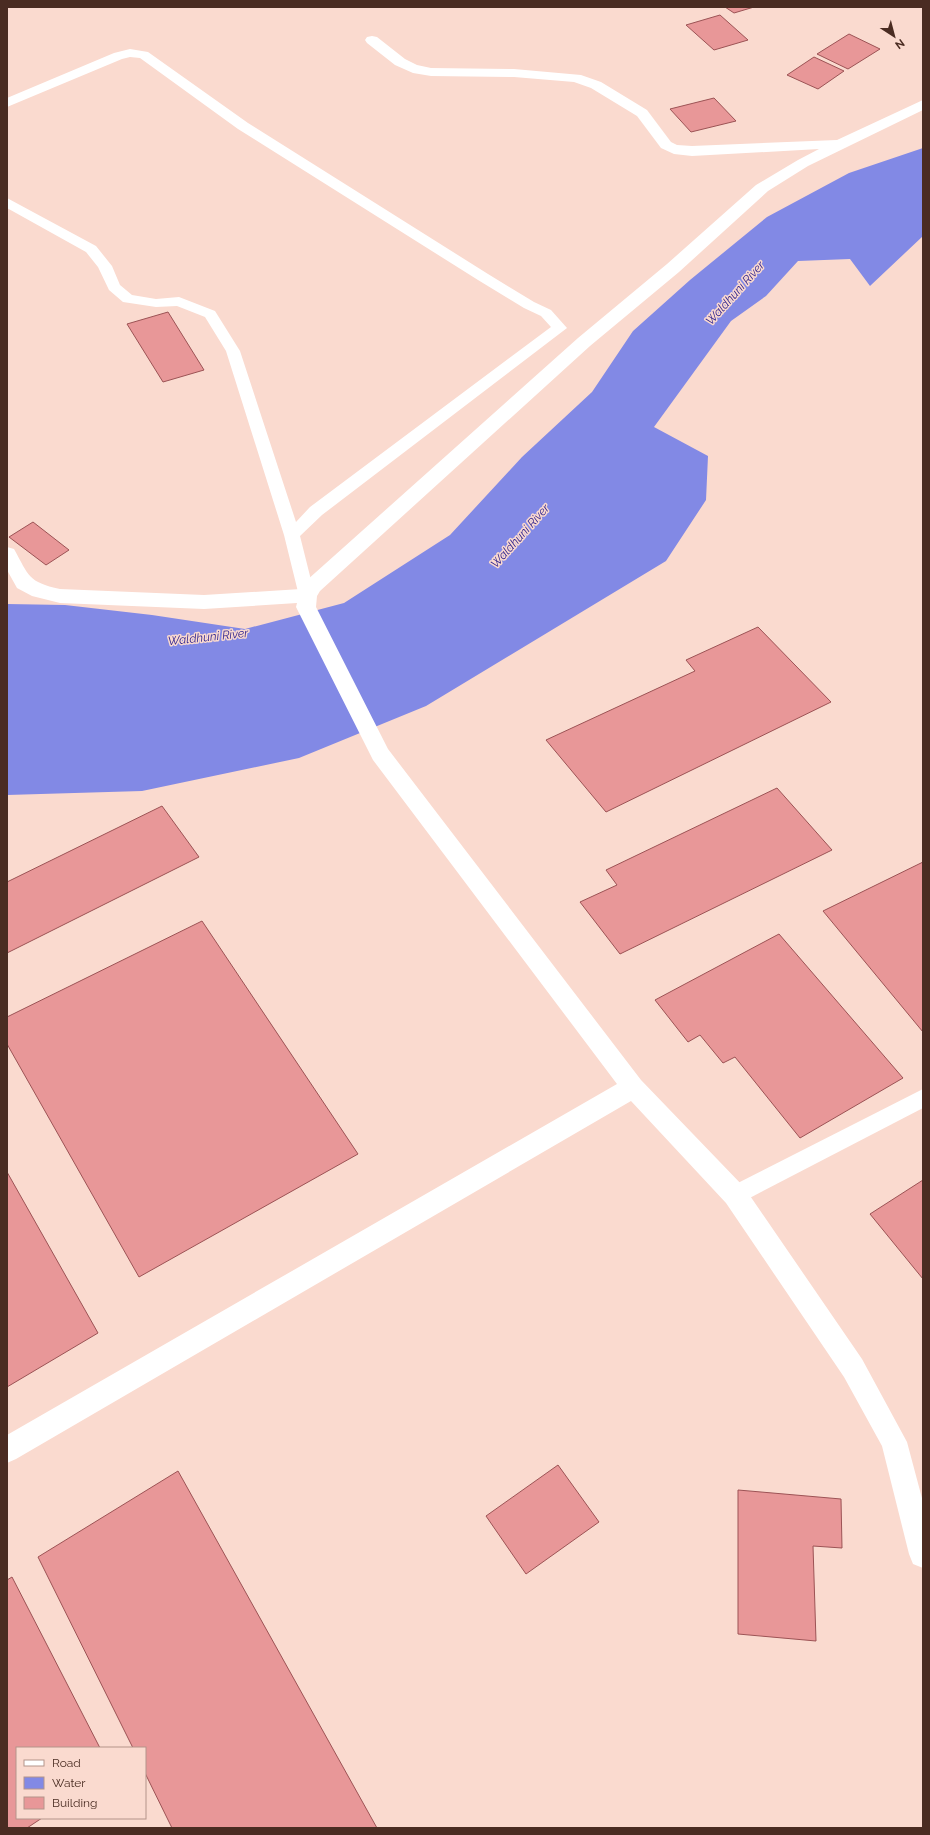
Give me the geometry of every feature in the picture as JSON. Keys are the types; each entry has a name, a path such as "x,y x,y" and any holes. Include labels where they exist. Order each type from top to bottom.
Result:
{"street":[{"path":"372,40 400,62 413,69 431,72 514,73 576,78 596,85 642,113 666,145 674,149 692,151 844,144"},
{"path":"306,601 313,586 584,342 673,268 762,188 803,163 923,104"},
{"path":"7,554 24,583 38,591 60,596 204,602 306,601"},
{"path":"306,601 380,754 633,1087 734,1195 853,1368 894,1442 923,1554"},
{"path":"7,1450 633,1087"}],"lane":[{"path":"7,103 118,56 130,53 144,55 243,126 483,277 529,305 546,313 560,328 316,511 292,535"},
{"path":"7,202 91,249 105,266 114,287 128,299 156,302 179,301 210,314 233,351 292,535 306,601"},
{"path":"734,1195 923,1098"}],"water":[{"name":"Waldhuni River","path":"923,148 923,236 870,286 850,259 798,261 766,296 731,321 654,427 708,456 706,500 666,561 426,706 299,758 142,791 7,795 7,604 65,605 152,615 245,629 344,603 450,535 522,457 592,392 633,331 690,280 767,217 849,173"}],"building":[{"path":"725,7 754,7 734,13"},
{"path":"720,15 748,40 714,50 686,25"},
{"path":"849,34 880,49 848,69 817,54"},
{"path":"814,57 844,71 818,89 787,75"},
{"path":"714,98 736,121 691,132 670,109"},
{"path":"168,312 204,370 163,382 127,324"},
{"path":"33,522 69,550 46,565 9,537"},
{"path":"758,627 831,702 606,812 546,740 695,671 686,660"},
{"path":"777,788 832,850 620,954 580,902 617,885 606,870"},
{"path":"162,806 199,857 7,953 7,882"},
{"path":"923,862 923,1032 823,911"},
{"path":"202,921 358,1154 139,1277 7,1044 7,1017"},
{"path":"779,934 903,1078 800,1138 735,1057 723,1063 700,1035 688,1042 655,1000"},
{"path":"7,1172 98,1333 7,1387"},
{"path":"923,1180 923,1279 870,1214"},
{"path":"558,1465 599,1522 526,1574 486,1516"},
{"path":"178,1471 377,1828 172,1828 146,1775 146,1747 133,1747 38,1557"},
{"path":"738,1490 841,1499 842,1548 813,1546 816,1641 738,1634"},
{"path":"12,1577 99,1747 16,1747 16,1819 40,1819 27,1828 7,1828 7,1580"}]}
